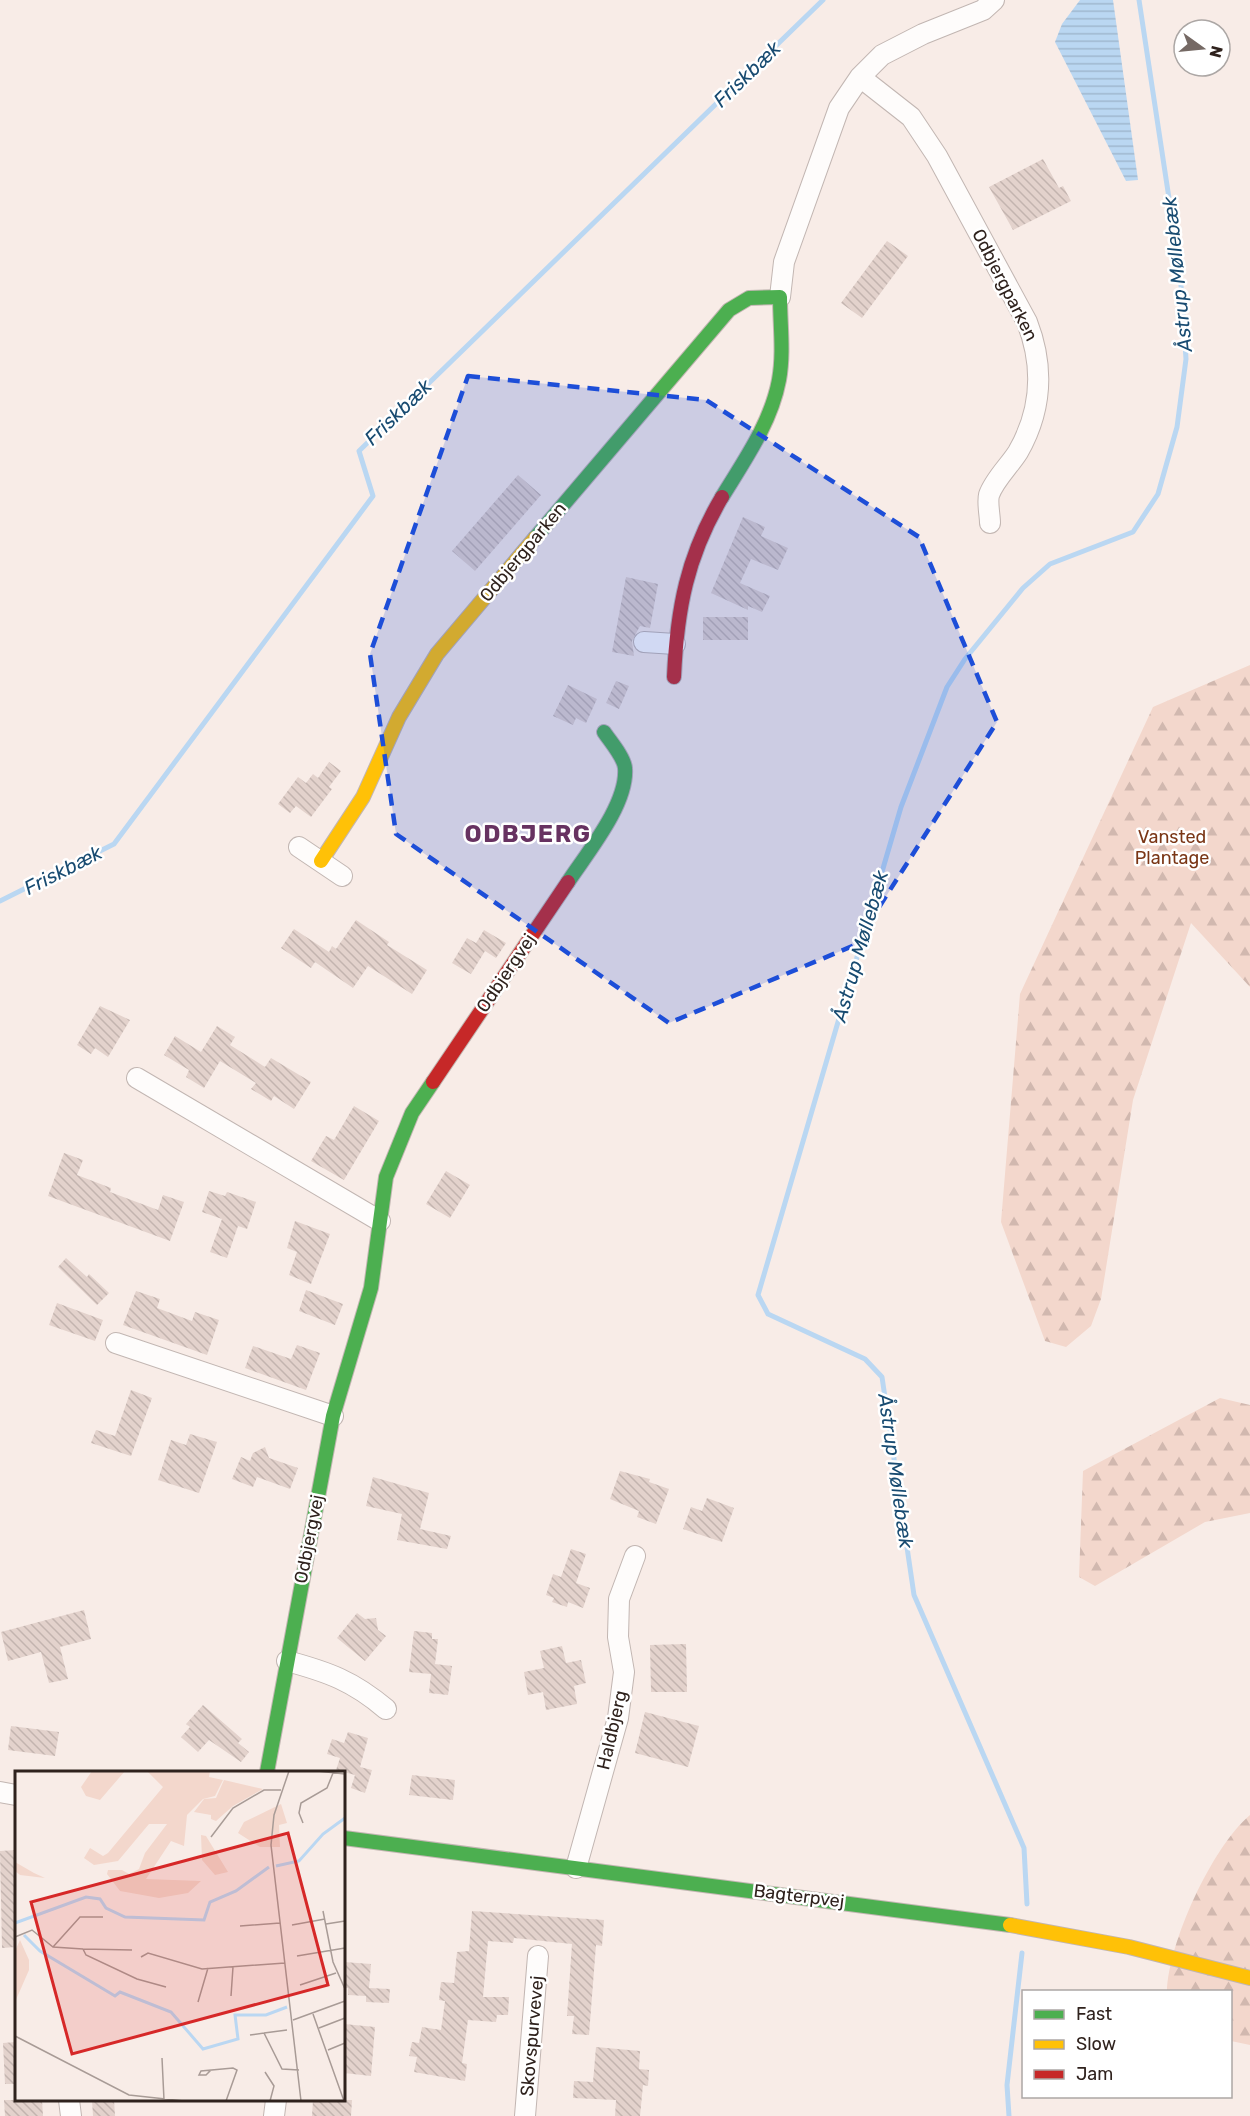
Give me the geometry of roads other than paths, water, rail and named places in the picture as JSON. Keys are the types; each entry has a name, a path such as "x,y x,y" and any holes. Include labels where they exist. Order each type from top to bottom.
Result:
{"street":[{"path":"674,677 675,644 684,588 698,543 763,426 777,391 780,362 780,297 784,262 839,108 860,77 882,56 923,34 983,10 994,0"},
{"name":"Odbjergparken","path":"860,77 911,117 931,147 1027,322 1037,347 1039,373 1035,408 1019,450 990,495 990,523"},
{"name":"Odbjergparken","path":"321,861 363,797 399,717 437,654 729,310 749,298 780,297"},
{"path":"644,642 675,644"},
{"name":"Odbjergvej","path":"267,1771 333,1416 371,1288 386,1177 412,1113 605,826 622,792 625,766 604,732"},
{"path":"299,847 342,876"},
{"path":"137,1078 380,1221"},
{"path":"116,1343 333,1416"},
{"name":"Haldbjerg","path":"576,1868 618,1718 624,1672 618,1637 619,1599 635,1556"},
{"path":"287,1661 332,1673 364,1690 386,1709"},
{"path":"0,1792 15,1795"},
{"name":"Bagterpvej","path":"345,1838 942,1914 1072,1934 1192,1961 1250,1978"},
{"name":"Skovspurvevej","path":"525,2116 538,1956"},
{"path":"69,2101 70,2116"},
{"path":"274,2116 276,2101"}],"water":[{"path":"1080,0 1113,0 1138,180 1126,181 1055,42 1062,24"}],"waterway":[{"name":"Friskbæk","path":"0,901 114,844 373,496 359,451 823,0"},
{"name":"Åstrup Møllebæk","path":"1027,1904 1024,1848 914,1595 882,1377 865,1359 768,1314 758,1295 901,807 947,687 965,659 1023,588 1050,564 1133,532 1158,494 1177,427 1186,359 1180,271 1139,0"},
{"name":"Åstrup Møllebæk","path":"1009,2116 1007,2085 1022,1953"}],"district":[{"name":"ODBJERG","path":"528,834"}],"park label":[{"name":"Vansted Plantage","path":"1172,847"}]}
